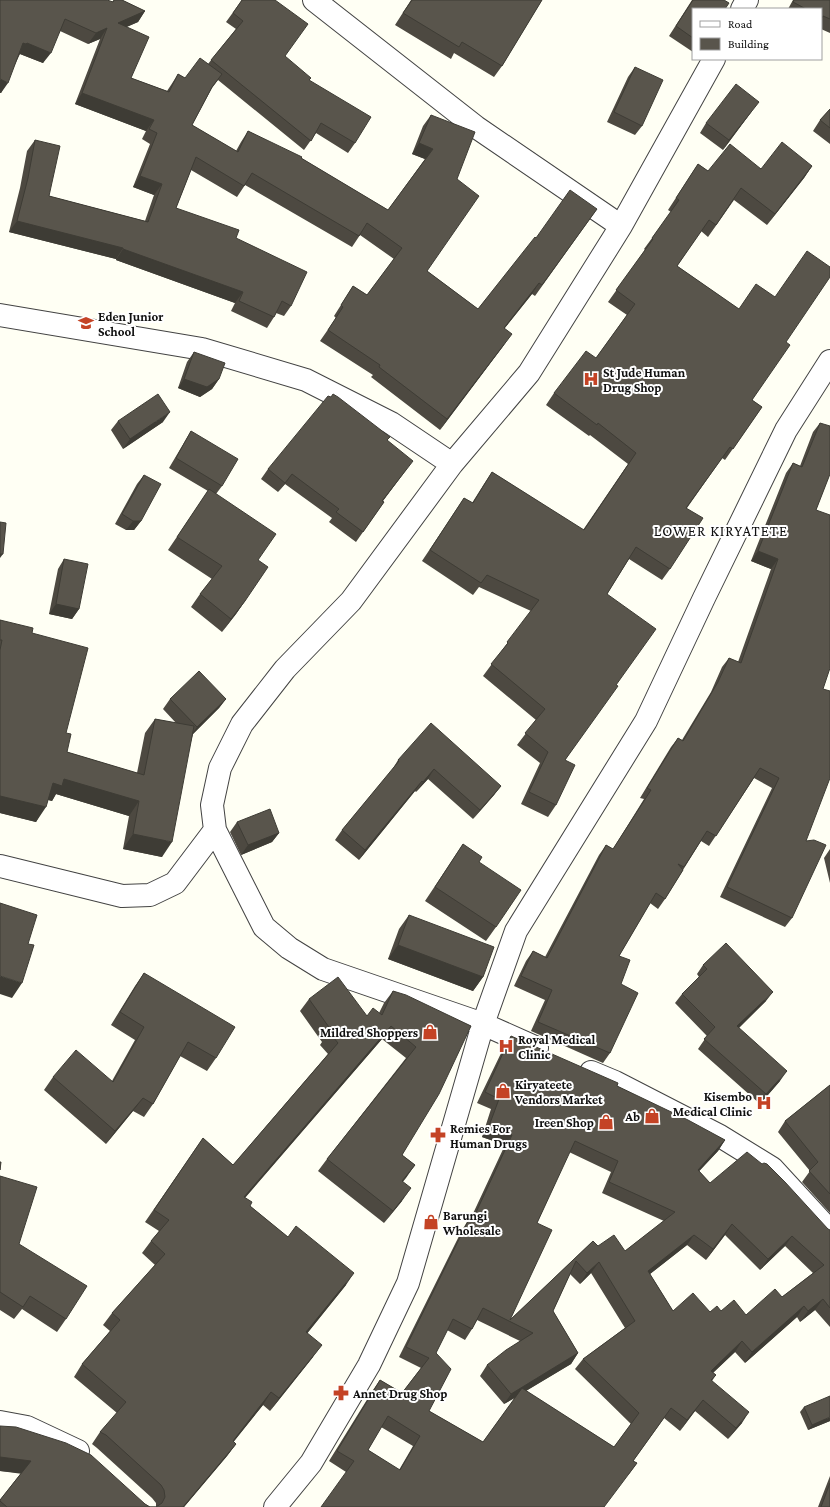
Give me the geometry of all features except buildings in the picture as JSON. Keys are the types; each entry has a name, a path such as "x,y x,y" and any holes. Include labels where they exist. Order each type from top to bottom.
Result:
{"street":[{"path":"314,0 476,127 621,226"},
{"path":"553,1055 483,1024 323,969 289,948 264,927 215,830 212,805 220,768 242,724 285,669 351,601 452,464 529,373 621,226 713,60"},
{"path":"0,315 202,349 306,380 391,423 452,464"},
{"path":"275,1507 315,1457 369,1365 408,1283 483,1024 516,931 646,721 786,430 830,361"},
{"path":"0,866 122,896 150,895 175,883 215,830"},
{"path":"574,1064 616,1082 720,1136 772,1168 830,1231"},
{"path":"0,1422 27,1427 89,1457 95,1462"}],"place":[{"name":"Eden Junior School","path":"86,323"},
{"name":"St Jude Human Drug Shop","path":"591,379"},
{"name":"Mildred Shoppers","path":"430,1032"},
{"name":"Royal Medical Clinic","path":"506,1046"},
{"name":"Kiryateete Vendors Market","path":"503,1091"},
{"name":"Kisembo Medical Clinic","path":"764,1103"},
{"name":"Ab","path":"652,1116"},
{"name":"Ireen Shop","path":"606,1122"},
{"name":"Remies For Human Drugs","path":"438,1135"},
{"name":"Barungi Wholesale","path":"431,1222"},
{"name":"Annet Drug Shop","path":"341,1393"}],"district":[{"name":"LOWER KIRYATETE","path":"721,531"}]}
